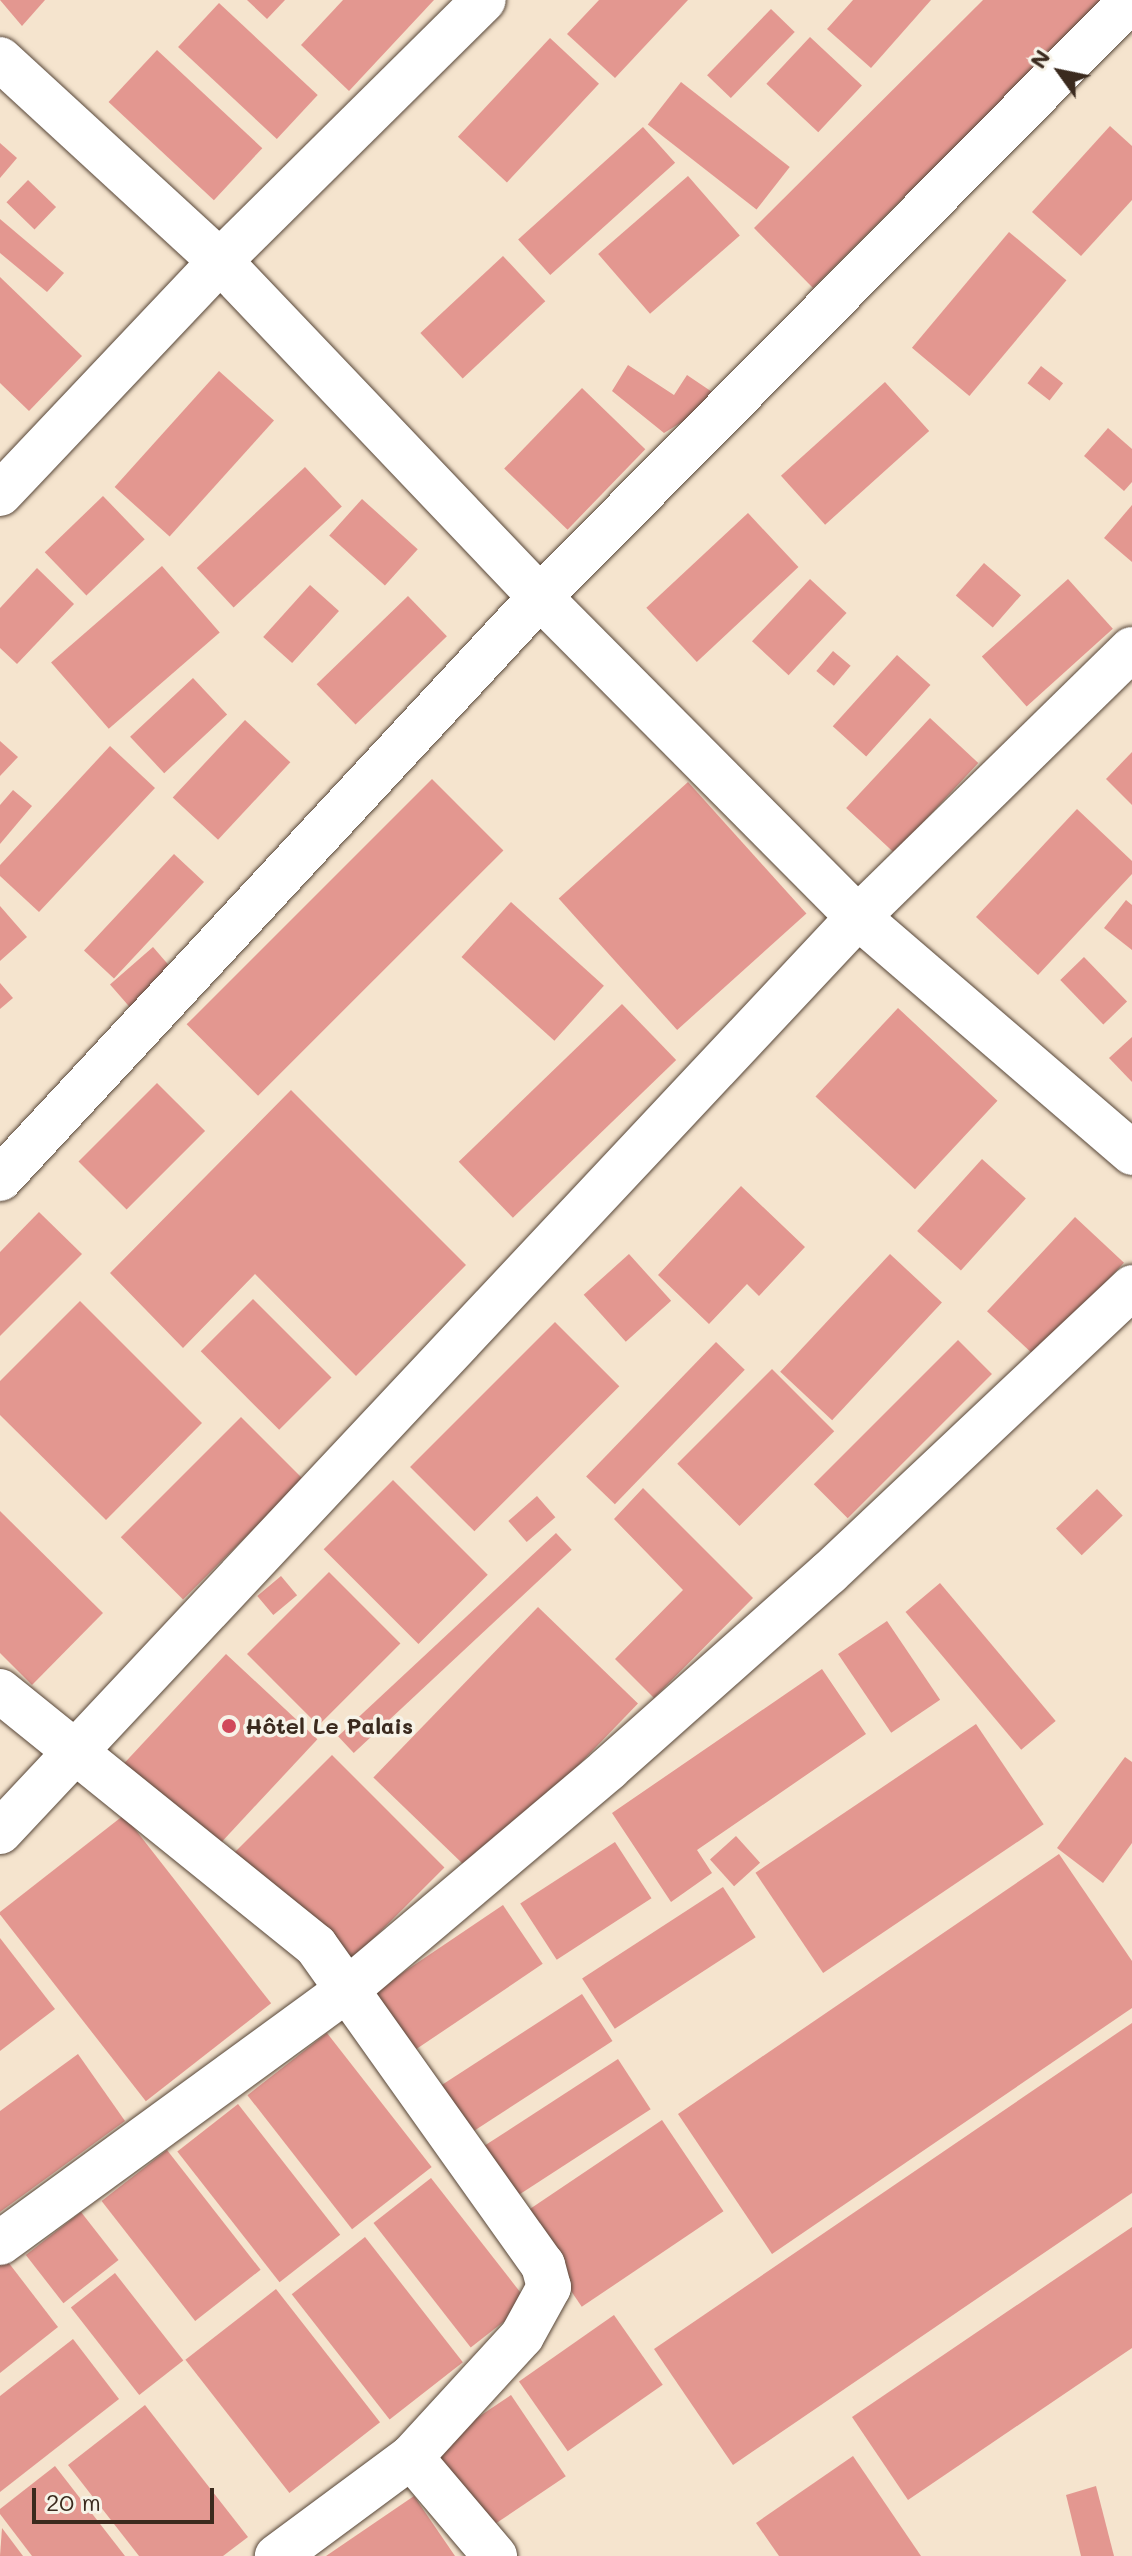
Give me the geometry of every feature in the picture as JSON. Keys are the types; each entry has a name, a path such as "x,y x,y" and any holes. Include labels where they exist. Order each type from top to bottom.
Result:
{"street":[{"path":"0,494 220,261 484,0"},
{"path":"0,1179 540,597 1131,0"},
{"path":"0,59 220,261 540,597 858,917 1132,1153"},
{"path":"0,1832 78,1753 858,917 1132,649"},
{"path":"0,2243 348,1989 805,1594 1132,1287"},
{"path":"0,1691 289,1921 316,1946 425,2105 543,2265 549,2287 522,2336 411,2457 277,2556"},
{"path":"411,2457 495,2556"}],"building":[{"path":"0,0 45,0 22,26"},
{"path":"247,0 285,0 267,19"},
{"path":"343,0 434,0 349,91 301,45"},
{"path":"599,0 688,0 615,78 567,34"},
{"path":"853,0 931,0 871,68 827,29"},
{"path":"983,0 1102,0 813,288 754,228"},
{"path":"219,3 318,95 277,139 178,47"},
{"path":"771,9 795,32 731,98 707,75"},
{"path":"810,37 862,85 818,132 766,84"},
{"path":"550,38 599,84 507,182 458,137"},
{"path":"157,50 262,148 214,200 109,102"},
{"path":"681,82 790,167 756,210 648,125"},
{"path":"1110,126 1132,146 1132,200 1081,256 1032,212"},
{"path":"643,127 675,163 550,275 518,239"},
{"path":"0,143 17,158 0,178"},
{"path":"688,176 740,236 650,314 598,254"},
{"path":"28,180 56,207 35,229 6,202"},
{"path":"0,219 64,273 47,292 0,253"},
{"path":"1009,232 1066,280 969,396 912,348"},
{"path":"503,256 545,301 463,378 420,333"},
{"path":"0,277 82,356 29,411 0,383"},
{"path":"628,365 674,395 687,375 721,398 664,433 612,391"},
{"path":"1041,366 1063,383 1050,401 1027,383"},
{"path":"219,371 274,421 170,536 115,487"},
{"path":"885,382 929,431 825,525 781,476"},
{"path":"582,388 645,449 568,530 504,469"},
{"path":"1108,428 1132,449 1132,482 1124,491 1084,456"},
{"path":"305,467 342,506 234,607 197,568"},
{"path":"103,496 145,539 86,595 45,552"},
{"path":"362,499 418,549 385,586 329,535"},
{"path":"1132,505 1132,562 1104,538"},
{"path":"748,513 798,567 697,662 646,608"},
{"path":"984,563 1021,595 993,628 956,595"},
{"path":"162,566 220,632 109,729 51,662"},
{"path":"37,568 74,604 17,664 0,648 0,608"},
{"path":"810,579 847,613 789,675 752,641"},
{"path":"1068,579 1113,629 1027,706 982,657"},
{"path":"310,585 339,611 292,663 263,637"},
{"path":"408,596 447,636 356,725 317,684"},
{"path":"833,651 851,666 834,686 816,671"},
{"path":"897,655 930,685 866,756 833,726"},
{"path":"193,678 227,715 164,773 130,737"},
{"path":"930,718 978,763 894,853 846,808"},
{"path":"245,720 290,762 218,840 173,798"},
{"path":"0,741 18,757 0,776"},
{"path":"110,746 155,788 39,912 0,876 0,865"},
{"path":"1132,752 1132,805 1106,779"},
{"path":"432,779 503,850 258,1096 187,1024"},
{"path":"688,782 806,914 677,1030 559,898"},
{"path":"13,790 32,806 0,844 0,805"},
{"path":"1077,809 1132,861 1132,874 1038,975 976,917"},
{"path":"174,854 204,882 114,979 84,951"},
{"path":"1126,900 1132,905 1132,950 1104,928"},
{"path":"511,902 604,986 554,1041 461,957"},
{"path":"0,906 27,937 0,961"},
{"path":"153,947 175,972 132,1009 110,984"},
{"path":"1084,957 1127,1002 1103,1025 1060,980"},
{"path":"0,983 13,998 0,1009"},
{"path":"622,1004 676,1060 513,1218 459,1162"},
{"path":"898,1008 997,1101 915,1189 815,1096"},
{"path":"1132,1037 1132,1082 1109,1058"},
{"path":"157,1083 205,1131 127,1210 79,1161"},
{"path":"291,1090 466,1265 356,1376 255,1274 183,1348 110,1273"},
{"path":"982,1159 1026,1198 961,1271 917,1231"},
{"path":"741,1186 805,1247 759,1296 747,1284 709,1324 658,1275"},
{"path":"39,1212 82,1254 0,1336 0,1252"},
{"path":"1075,1217 1124,1263 1036,1357 987,1311"},
{"path":"629,1254 671,1301 626,1342 584,1295"},
{"path":"890,1254 942,1302 832,1420 780,1372"},
{"path":"253,1299 331,1377 279,1430 201,1351"},
{"path":"80,1301 202,1423 106,1520 0,1415 0,1381"},
{"path":"555,1322 619,1386 474,1531 410,1467"},
{"path":"958,1340 992,1374 848,1518 814,1484"},
{"path":"716,1342 745,1370 615,1504 586,1477"},
{"path":"772,1369 834,1431 739,1526 677,1464"},
{"path":"241,1417 303,1479 183,1599 121,1537"},
{"path":"393,1480 488,1575 418,1644 324,1549"},
{"path":"643,1488 753,1598 654,1698 615,1659 683,1590 614,1519"},
{"path":"1097,1489 1123,1516 1082,1555 1056,1529"},
{"path":"537,1496 555,1517 527,1542 508,1521"},
{"path":"0,1511 103,1613 32,1685 0,1653"},
{"path":"556,1533 572,1550 354,1753 338,1736"},
{"path":"329,1572 400,1643 318,1725 247,1654"},
{"path":"281,1576 297,1595 273,1615 257,1596"},
{"path":"940,1583 1056,1721 1021,1750 906,1612"},
{"path":"538,1607 638,1704 473,1874 373,1777"},
{"path":"887,1621 940,1700 891,1733 838,1654"},
{"path":"226,1654 317,1739 213,1851 122,1766"},
{"path":"822,1669 866,1734 697,1850 712,1873 671,1902 612,1813"},
{"path":"976,1724 1044,1824 823,1973 755,1873"},
{"path":"332,1755 444,1867 342,1970 229,1858"},
{"path":"1125,1757 1132,1762 1132,1843 1103,1883 1057,1848"},
{"path":"124,1815 271,2003 146,2101 0,1915"},
{"path":"736,1836 760,1863 734,1886 710,1859"},
{"path":"615,1842 651,1898 557,1960 520,1904"},
{"path":"1059,1854 1132,1961 1132,2008 772,2254 678,2114"},
{"path":"723,1887 756,1937 615,2029 582,1978"},
{"path":"503,1905 543,1964 407,2056 367,1997"},
{"path":"0,1938 55,2009 0,2051"},
{"path":"582,1994 612,2041 461,2140 430,2093"},
{"path":"1132,2023 1132,2193 733,2465 654,2349"},
{"path":"327,2033 432,2167 352,2229 247,2095"},
{"path":"78,2054 125,2121 0,2212 0,2111"},
{"path":"618,2059 651,2109 509,2201 476,2151"},
{"path":"238,2104 340,2235 280,2282 177,2151"},
{"path":"662,2120 724,2211 582,2307 520,2216"},
{"path":"167,2150 261,2270 195,2321 102,2201"},
{"path":"431,2178 528,2303 471,2347 373,2223"},
{"path":"81,2212 119,2260 63,2303 26,2255"},
{"path":"1132,2227 1132,2348 908,2500 852,2417"},
{"path":"365,2237 463,2362 390,2420 292,2294"},
{"path":"5,2258 58,2327 0,2373 0,2262"},
{"path":"115,2273 183,2360 139,2395 71,2307"},
{"path":"276,2289 380,2422 289,2493 185,2360"},
{"path":"614,2315 663,2385 568,2451 519,2382"},
{"path":"73,2339 119,2399 0,2492 0,2396"},
{"path":"511,2395 566,2476 487,2529 432,2448"},
{"path":"145,2405 248,2537 223,2556 139,2556 68,2465"},
{"path":"853,2456 921,2556 779,2556 756,2523"},
{"path":"55,2466 125,2556 32,2556 0,2514 0,2509"},
{"path":"1096,2486 1114,2556 1081,2556 1066,2495"},
{"path":"414,2496 455,2556 326,2556"},
{"path":"2,2528 23,2556 0,2556"}],"place":[{"name":"Hôtel Le Palais","path":"229,1726"}]}
